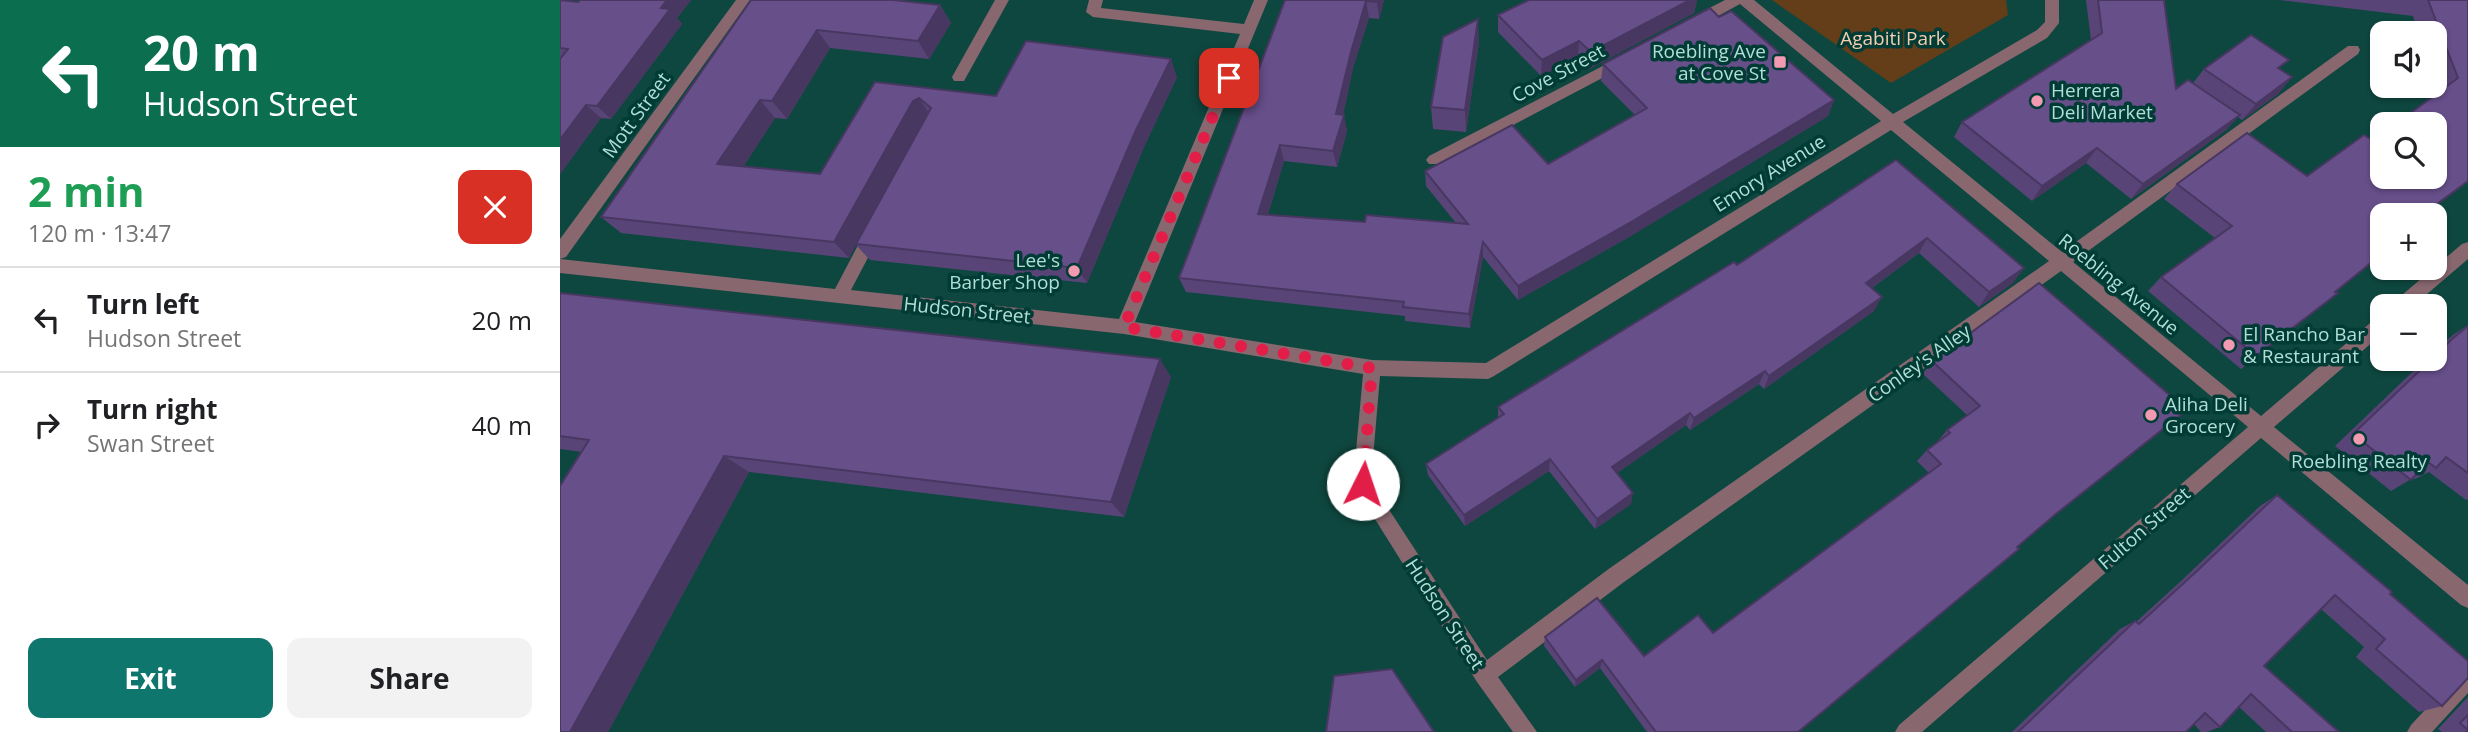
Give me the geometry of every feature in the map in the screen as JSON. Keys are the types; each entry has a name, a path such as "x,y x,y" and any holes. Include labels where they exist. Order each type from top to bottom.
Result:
{"street":[{"name":"Mott Street","path":"560,252 743,0"},
{"path":"959,77 1002,0"},
{"path":"1096,0 1093,12 1249,30"},
{"path":"1124,327 1261,0"},
{"path":"1675,33 1737,0"},
{"name":"Roebling Avenue","path":"1745,0 2468,598"},
{"name":"Emory Avenue","path":"1489,372 1892,122 2042,34 2052,23 2052,0"},
{"name":"Conley's Alley","path":"1484,675 1628,567 2059,262 2237,127 2353,50"},
{"name":"Cove Street","path":"1434,160 1639,52"},
{"path":"840,295 882,216"},
{"path":"2415,294 2468,250"},
{"name":"Hudson Street","path":"560,266 1124,327 1372,368 1489,372"},
{"name":"Fulton Street","path":"1906,732 2370,333"},
{"name":"Hudson Street","path":"1372,368 1363,484 1484,675 1527,732"},
{"path":"2418,732 2468,678"}],"green space":[{"name":"Agabiti Park","path":"1772,0 2006,0 2008,15 1891,83"}],"building":[{"path":"560,0 667,0 661,8 670,9 597,106 586,105 560,140 560,59 568,49 560,48"},
{"path":"751,0 893,0 940,5 918,41 817,30 772,101 760,100 717,164 820,174 875,82 996,96 1026,41 1171,59 1136,130 1077,268 856,244 931,108 919,98 913,101 834,242 601,217"},
{"path":"1285,0 1377,0 1377,2 1366,1 1336,114 1344,115 1333,151 1280,145 1258,214 1365,222 1366,215 1468,224 1425,171 1512,125 1548,164 1647,108 1603,64 1710,8 1719,17 1731,11 1834,100 1631,222 1518,286 1483,242 1469,314 1403,307 1404,302 1179,278"},
{"path":"1529,0 1690,0 1591,52 1579,41 1542,60 1498,15"},
{"path":"2098,0 2164,0 2176,89 2188,80 2240,115 2143,184 2097,148 2042,186 1962,122 2102,33"},
{"path":"2428,0 2468,0 2468,181 2438,203 2370,203 2370,264 2335,292 2338,293 2256,356 2161,277 2232,226 2177,184 2247,133 2307,176 2364,135 2370,139 2370,189 2447,189 2447,112 2412,112 2431,98 2447,98 2447,86 2458,78 2447,49 2447,21 2436,21"},
{"path":"1478,19 1465,110 1431,107 1443,37"},
{"path":"2251,35 2289,60 2278,68 2292,77 2256,104 2204,69"},
{"path":"1896,160 2024,268 1989,292 1927,238 1866,283 1882,297 1769,376 1765,371 1694,418 1690,413 1612,467 1633,493 1597,519 1550,459 1464,515 1426,464 1504,414 1498,407 1734,262 1737,265"},
{"path":"2039,283 2187,410 2057,513 2017,547 2019,549 1798,732 1656,732 1602,660 1576,680 1545,637 1597,598 1644,656 1698,615 1713,633 1941,464 1927,450 1950,433 1947,430 1980,406 1932,361"},
{"path":"560,293 1160,359 1111,502 724,456 570,732 560,732 560,486 589,440 560,436"},
{"path":"2468,326 2468,473 2446,457 2436,468 2428,462 2411,480 2353,434 2419,371 2447,371 2447,344"},
{"path":"2277,495 2392,592 2390,594 2468,661 2468,678 2442,706 2376,649 2385,639 2335,595 2264,666 2339,732 2292,732 2251,694 2220,727 2205,713 2186,732 2018,732 2135,621 2139,624"},
{"path":"1392,669 1434,732 1326,732 1334,676"},
{"path":"2468,715 2468,730 2460,723"}],"place":[{"name":"Roebling Ave at Cove St","path":"1780,62"},
{"name":"Herrera Deli Market","path":"2037,101"},
{"name":"Lee's Barber Shop","path":"1074,271"},
{"name":"El Rancho Bar & Restaurant","path":"2229,345"},
{"name":"Aliha Deli Grocery","path":"2151,415"},
{"name":"Roebling Realty","path":"2359,439"}],"route":[{"path":"1229,78 1124,327 1372,368 1363,484"}]}
